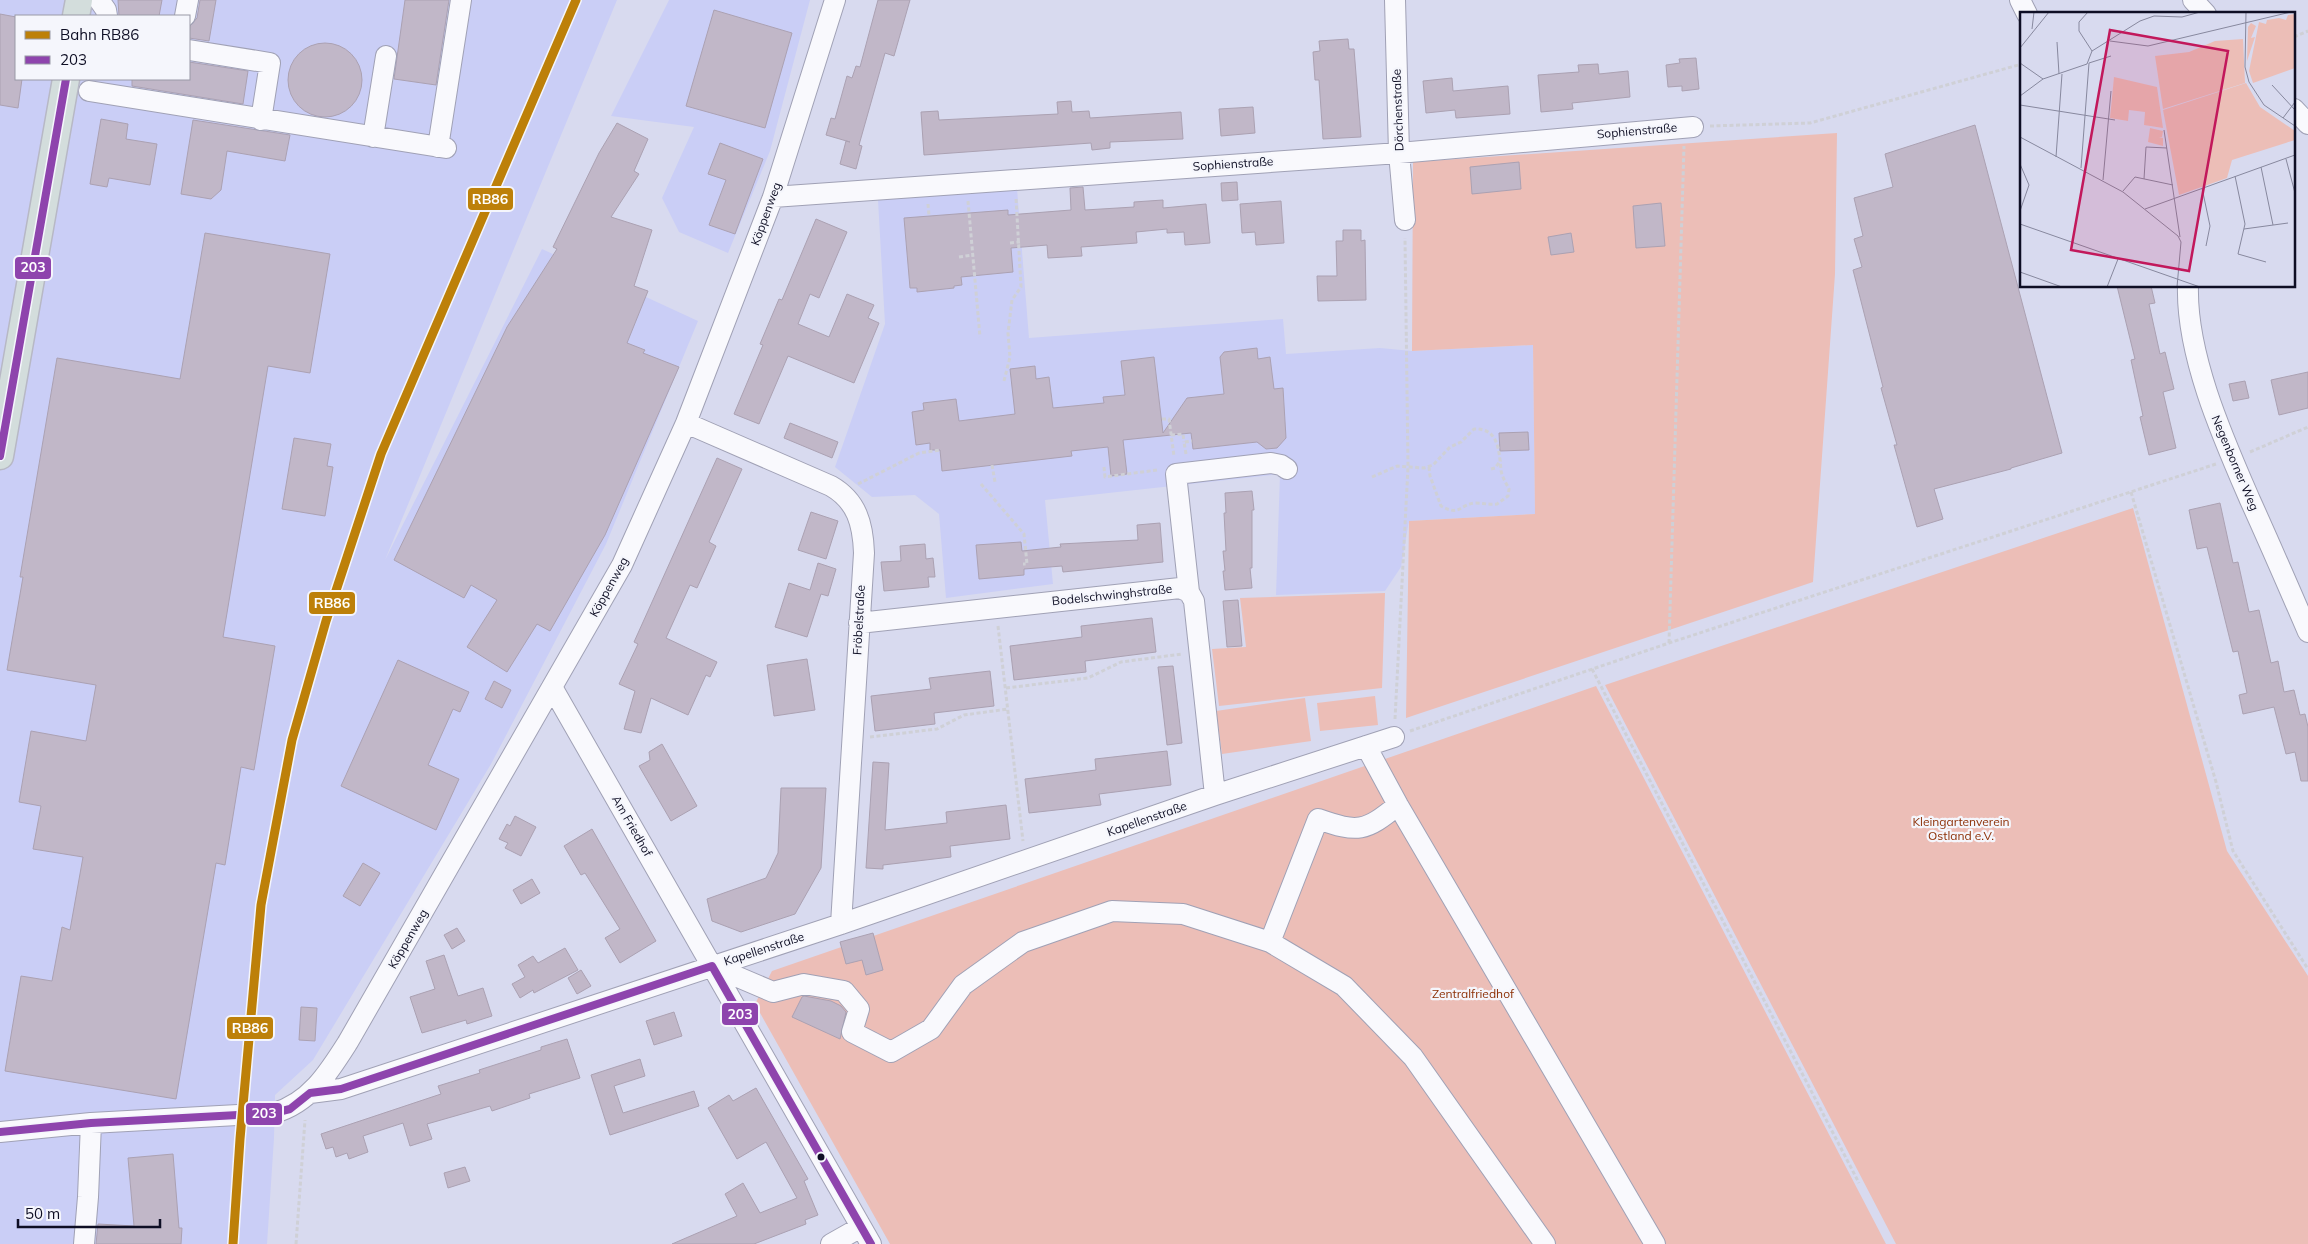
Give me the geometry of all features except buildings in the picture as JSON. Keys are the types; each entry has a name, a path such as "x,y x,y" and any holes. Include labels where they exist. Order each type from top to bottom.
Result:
{"main road":[{"path":"76,15 79,0"},
{"path":"0,456 79,84"}],"street":[{"path":"99,0 106,10 107,15"},
{"path":"185,15 188,0"},
{"path":"79,84 261,120 442,148 461,0"},
{"name":"Köppenweg","path":"91,1123 274,1112 290,1109 306,1097 330,1069 348,1042 622,565 686,424 773,197 835,0"},
{"name":"Dörchenstraße","path":"1395,0 1399,152 1405,220"},
{"path":"2020,0 2026,12"},
{"path":"190,50 270,63 261,120"},
{"path":"373,137 386,56"},
{"path":"2296,111 2308,124"},
{"name":"Sophienstraße","path":"773,197 1399,152 1689,127"},
{"name":"Negenborner Weg","path":"2188,288 2188,301 2197,355 2216,421 2308,632"},
{"name":"Fröbelstraße","path":"686,424 831,486 846,496 857,514 863,536 853,739 841,924"},
{"path":"1189,592 1175,471 1271,463 1287,469"},
{"name":"Bodelschwinghstraße","path":"859,623 1180,588 1189,592 1194,600 1216,795"},
{"name":"Am Friedhof","path":"552,687 866,1236"},
{"name":"Kapellenstraße","path":"306,1097 341,1089 841,924 1394,736"},
{"path":"1366,746 1398,805 1655,1244"},
{"path":"1270,942 1318,819 1343,828 1361,829 1377,822 1398,805"},
{"path":"712,966 773,992 804,984 844,991 859,1009 852,1032 891,1052 931,1029 963,985 1023,942 1112,911 1183,914 1270,942 1344,986 1413,1057 1546,1244"},
{"path":"0,1132 91,1123 84,1244"},
{"path":"831,1244 866,1236"}],"path":[{"path":"2296,36 2308,31"},
{"path":"1669,643 1689,127 1810,123 2020,65"},
{"path":"1004,381 1010,357 1008,333 1012,300 1021,287 1020,242 1015,180"},
{"path":"967,184 980,338"},
{"path":"1405,220 1408,467 1394,736 1669,643 2232,459 2308,427"},
{"path":"1010,243 1020,242"},
{"path":"959,257 973,255"},
{"path":"1104,467 1105,477 1175,471 1169,419 1162,419"},
{"path":"1372,477 1397,466 1429,467 1437,462 1450,447 1461,442 1474,429 1489,431 1495,438 1498,446 1501,473 1509,489 1508,496 1496,504 1473,503 1460,510 1452,511 1441,506 1430,476 1429,467"},
{"path":"1171,435 1183,434 1184,442"},
{"path":"854,486 919,453 940,450"},
{"path":"1491,469 1495,468 1501,460"},
{"path":"992,465 995,482"},
{"path":"981,484 1024,534 1028,564 1023,564"},
{"path":"2131,492 2216,782 2233,851 2308,969"},
{"path":"996,608 1025,860"},
{"path":"1006,688 1088,678 1121,662 1200,652"},
{"path":"1592,669 1859,1183"},
{"path":"853,739 937,730 964,715 1008,709"},
{"path":"296,1244 304,1160 306,1097"}],"shaded area":[{"path":"0,0 617,0 385,560 542,249 698,321 606,544 491,764 313,1060 275,1095 267,1244 0,1244"},
{"path":"669,0 810,0 770,151 728,253 679,232 662,198 694,127 611,116"},
{"path":"1017,189 1029,338 1283,319 1286,354 1380,348 1412,351 1533,345 1535,514 1409,521 1401,567 1385,591 1276,595 1280,474 1045,500 1053,584 946,598 939,514 915,495 872,497 835,467 885,324 878,200"}],"green space":[{"path":"1837,133 1835,274 1813,582 1406,718 1409,521 1535,514 1533,345 1412,351 1413,162"},
{"name":"Kleingartenverein Ostland e.V.","path":"2133,508 2227,851 2308,976 2308,1244 1896,1244 1605,685"},
{"path":"1385,593 1382,688 1219,706 1212,649 1246,647 1240,598"},
{"name":"Zentralfriedhof","path":"1596,686 1886,1244 890,1244 755,1004 772,971"},
{"path":"1375,696 1378,725 1320,731 1317,703"},
{"path":"1305,698 1311,741 1222,754 1216,711"}],"rail line":[{"name":"RB86","path":"233,1244 240,1139 261,905 292,740 326,621 381,454 576,0"}],"transit line":[{"name":"203","path":"0,456 66,80"},
{"name":"203","path":"0,1132 91,1123 274,1113 290,1109 310,1093 341,1089 712,966 871,1244"}]}
